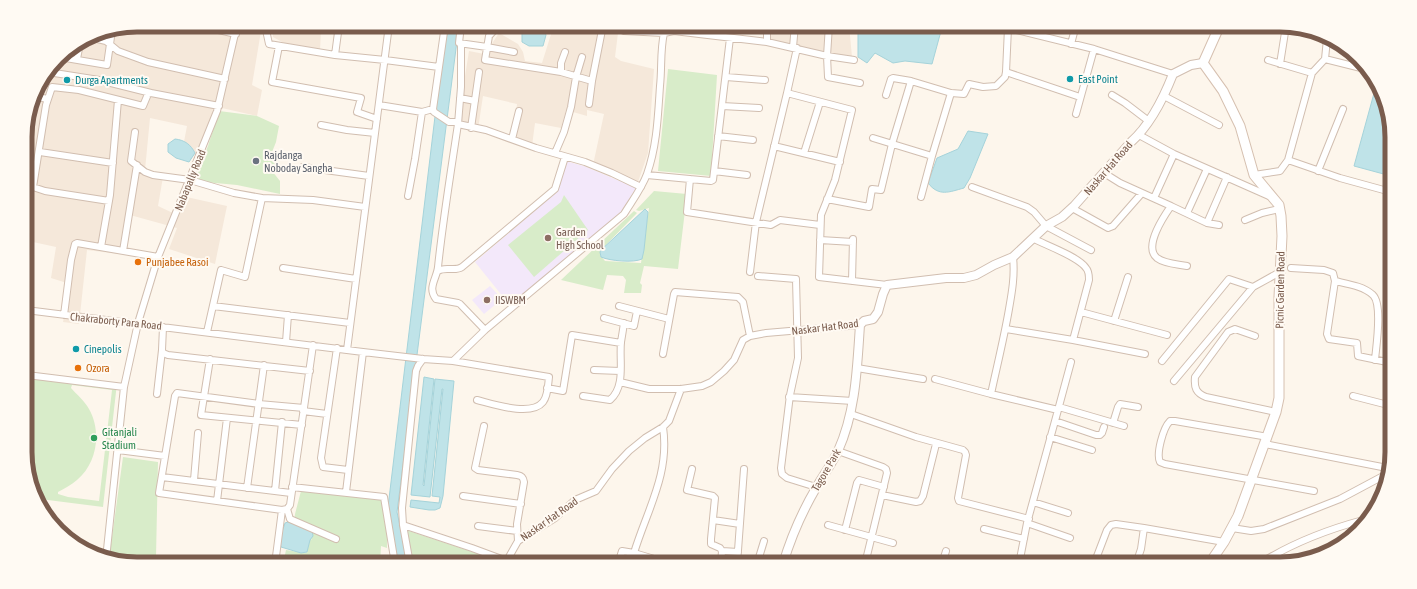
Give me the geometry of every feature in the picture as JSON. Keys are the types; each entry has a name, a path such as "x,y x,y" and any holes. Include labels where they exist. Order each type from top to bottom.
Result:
{"main road":[{"path":"1203,63 1217,32"},
{"name":"Picnic Garden Road","path":"1203,63 1223,91 1240,126 1254,175 1274,198 1280,209 1282,236 1280,272 1279,398 1266,441 1238,516 1214,557"}],"street":[{"path":"227,32 236,34"},
{"path":"266,32 269,44 335,56 385,60 439,67"},
{"path":"335,56 338,32"},
{"path":"347,350 388,32"},
{"path":"434,111 443,32"},
{"path":"460,32 460,98 458,123 438,271 432,284 432,291 436,299 458,302 485,330"},
{"path":"493,32 489,36 485,60 561,72 592,81"},
{"path":"589,104 602,32"},
{"path":"637,32 664,34 671,32"},
{"path":"682,32 767,42 827,56 854,60"},
{"path":"767,32 767,42"},
{"path":"750,272 756,222 787,93 795,48 794,32"},
{"path":"829,32 827,56 828,77 860,83"},
{"path":"886,95 891,79 893,78 911,81 951,93 964,94 969,84 983,87 996,86 1005,78 1008,32"},
{"path":"1024,32 1094,49 1173,74 1191,66 1203,63"},
{"path":"1071,44 1074,32"},
{"path":"1280,64 1285,32"},
{"name":"Nabapally Road","path":"107,552 124,387 138,324 158,257 219,106 236,34"},
{"path":"453,361 485,330 624,214 647,175 654,151 662,43 664,34"},
{"path":"68,58 107,65 111,36"},
{"path":"647,175 711,181 714,177 730,38"},
{"path":"99,39 106,41 118,51 148,62 225,78"},
{"path":"460,43 514,52"},
{"path":"1254,175 1280,171 1288,160 1312,73 1325,59 1326,43"},
{"path":"279,46 272,82 361,98 357,112 377,119"},
{"path":"1076,114 1094,49"},
{"path":"77,59 79,50"},
{"path":"561,72 561,63 564,52"},
{"path":"555,153 564,132 571,107 576,76 582,56"},
{"path":"1325,59 1353,62"},
{"path":"1268,60 1312,73"},
{"path":"471,128 479,72"},
{"path":"1006,72 1080,97"},
{"path":"54,73 99,80 151,93 219,106"},
{"name":"Naskar Hat Road","path":"750,336 766,333 860,325 873,319 878,312 887,285 946,278 964,278 976,275 994,265 1013,258 1046,226 1062,217 1072,208 1130,142 1139,135 1161,102 1173,74"},
{"path":"726,78 765,80"},
{"path":"827,199 868,207 872,189 881,190 892,144 911,81"},
{"path":"109,201 45,191 33,187 40,152 47,99 51,88 54,86 79,90 143,106 148,94 151,93"},
{"path":"787,93 852,110 835,180 820,216 819,277 887,285"},
{"path":"921,197 951,93"},
{"path":"1112,95 1146,119 1149,119"},
{"path":"1164,96 1219,125"},
{"path":"40,97 47,99"},
{"path":"460,98 475,101"},
{"path":"101,247 109,201 118,100"},
{"path":"804,153 820,102"},
{"path":"379,105 422,112 434,111 449,122 458,123 471,128 486,130 565,157 585,162 641,187"},
{"path":"722,106 759,108"},
{"path":"1318,171 1343,109"},
{"path":"512,139 519,111"},
{"path":"408,196 422,112"},
{"path":"321,125 375,133"},
{"path":"135,132 131,161 146,172 153,175 190,180 234,193 262,198 313,200 365,207"},
{"path":"1139,135 1174,154 1274,198"},
{"path":"718,136 753,140"},
{"path":"873,138 932,156"},
{"path":"774,146 840,162"},
{"path":"40,152 113,163"},
{"path":"1154,198 1174,154"},
{"path":"438,271 441,269 458,270 555,189 565,157"},
{"path":"1288,160 1318,171 1385,190"},
{"path":"123,251 137,164"},
{"path":"303,167 369,176"},
{"path":"1187,213 1207,169"},
{"path":"714,172 747,175"},
{"path":"1104,173 1142,193 1207,223 1219,225"},
{"path":"1207,223 1227,177"},
{"path":"690,179 687,212 771,225 780,220 820,225"},
{"path":"972,187 1027,207 1034,212 1046,226 1091,250"},
{"path":"1072,208 1108,228 1113,226 1142,193"},
{"path":"207,332 220,270 245,277 262,198"},
{"path":"1171,206 1157,228 1152,246 1152,252 1157,258 1166,262 1187,266"},
{"path":"1245,220 1262,213 1280,209"},
{"path":"1034,239 1078,260 1086,268 1089,280 1073,340"},
{"path":"820,240 853,241 852,280"},
{"path":"64,315 70,260 75,244 79,243 158,257"},
{"path":"991,394 1006,329 1015,271 1013,258"},
{"path":"283,268 356,278"},
{"path":"1291,268 1329,271 1333,273 1335,281 1327,328 1327,337 1329,339 1357,343 1358,356 1385,362"},
{"path":"1174,381 1254,287 1280,272"},
{"path":"758,276 796,279 796,331 798,358 789,397 781,468 782,474 787,478 816,487"},
{"path":"1114,320 1128,277"},
{"path":"1162,361 1229,279 1254,287"},
{"path":"1335,281 1357,286 1368,291 1375,297 1378,308 1375,360"},
{"path":"620,382 649,389 681,389 702,386 711,382 734,360 743,340 750,336 743,302 738,297 676,292 674,294 663,354"},
{"path":"213,306 350,323"},
{"path":"619,306 669,319"},
{"name":"Chakraborty Para Road","path":"32,311 420,359 453,361 549,377 547,388"},
{"path":"604,318 634,326 637,311"},
{"path":"1081,312 1167,335"},
{"path":"286,342 288,315"},
{"path":"583,396 610,400 613,397 620,382 621,343 624,323"},
{"name":"Tagore Park","path":"785,557 794,533 816,487 838,451 851,414 857,368 860,325"},
{"path":"157,394 163,327"},
{"path":"1006,329 1145,354"},
{"path":"1255,336 1235,329 1228,332 1195,377 1194,384 1200,395 1206,398 1276,412"},
{"path":"477,400 520,409 534,408 543,402 547,388 563,391 572,335 621,343"},
{"path":"276,557 285,510 290,505 313,345"},
{"path":"337,348 321,458 323,467 348,470"},
{"path":"162,350 163,353 168,355 310,371"},
{"path":"346,492 364,352"},
{"path":"210,359 201,415 302,425"},
{"path":"409,557 403,525 403,493 416,371 420,359"},
{"path":"1020,557 1028,521 1071,362"},
{"path":"247,488 264,366"},
{"path":"857,368 923,379"},
{"path":"594,370 620,371"},
{"path":"32,376 124,387"},
{"path":"935,379 1124,426"},
{"name":"Naskar Hat Road","path":"509,557 518,541 555,518 575,500 596,491 612,469 629,451 645,438 663,427 672,413 681,389"},
{"path":"285,510 159,493 174,396 177,393 304,409 327,414"},
{"path":"1353,396 1385,404"},
{"path":"789,397 853,401"},
{"path":"1113,423 1120,404 1138,407"},
{"path":"851,414 936,444 965,452 966,455 958,498 959,501 1028,521 1070,538"},
{"path":"217,501 227,418"},
{"path":"1055,421 1096,435 1100,435 1104,427"},
{"path":"1314,490 1160,462 1158,457 1165,426 1170,421 1175,421 1382,467 1384,466"},
{"path":"274,491 282,422"},
{"path":"484,426 475,468 478,470 521,476 524,482 517,531 518,541"},
{"path":"634,553 662,474 665,452 663,427"},
{"path":"194,480 198,433"},
{"path":"1050,437 1092,450"},
{"path":"882,495 916,502 920,501 923,496 936,444"},
{"path":"118,450 165,456"},
{"path":"838,451 886,469 887,473 884,487 866,557"},
{"path":"738,557 744,468"},
{"path":"692,469 687,490 713,496 715,502 711,544 720,548 722,551 738,552"},
{"path":"162,477 274,491 292,490 346,492 384,497 394,557"},
{"path":"1232,528 1244,531 1256,531 1340,499 1381,477"},
{"path":"845,530 859,480 884,487"},
{"path":"463,496 520,504"},
{"path":"1033,502 1068,513"},
{"path":"285,510 290,519 336,539"},
{"path":"713,520 740,524"},
{"path":"1271,557 1292,544 1326,531 1358,521"},
{"path":"1097,557 1107,530 1111,525 1116,524 1224,542"},
{"path":"403,525 472,548 494,557"},
{"path":"478,526 517,531"},
{"path":"828,526 871,536 893,543"},
{"path":"1138,557 1144,528"},
{"path":"984,529 1024,539"},
{"path":"759,557 764,541"},
{"path":"620,557 622,551 647,557"},
{"path":"722,551 722,557"},
{"path":"944,557 946,551"}],"shaded area":[{"path":"261,32 252,85 262,90 257,116 213,106 212,121 196,155 182,152 187,126 150,118 145,170 163,177 158,206 175,214 182,196 227,206 215,264 169,249 177,228 130,215 119,254 87,250 79,324 63,322 70,284 51,278 56,247 33,242 33,123 43,91 54,73 68,58 84,46 97,40 123,33"},
{"path":"273,32 321,32 320,51 304,54 273,37"},
{"path":"552,32 618,32 615,57 621,61 654,69 648,153 638,182 593,165 604,114 587,110 587,116 566,110 561,128 535,123 532,146 513,142 517,104 483,96 478,129 460,123 462,95 469,51 489,55 491,45 499,33 518,44 523,52 525,61 542,63"},
{"path":"770,32 850,32 852,57 828,54 769,39"},
{"name":"Garden High School","path":"565,161 584,166 636,188 620,213 512,308 475,262 557,192"},
{"name":"IISWBM","path":"490,286 502,299 484,314 472,300"}],"green space":[{"path":"668,69 717,75 711,176 658,171"},
{"path":"219,111 257,116 279,126 276,142 272,152 279,160 272,171 280,181 280,194 237,185 194,181 208,146"},
{"path":"654,191 687,194 678,269 644,266 640,283 642,285 641,293 624,293 626,280 623,276 607,275 603,290 561,280 634,211 637,213 601,250 600,255 605,261 641,263 649,208 639,211 636,210"},
{"path":"564,195 588,230 534,277 508,245 561,202"},
{"path":"32,374 117,383 103,507 44,499 43,498 33,466","holes":["72,385 112,390 99,501 68,497 58,494 58,492 75,482 84,473 93,456 95,447 96,437 93,418 85,403 71,388"]},
{"path":"123,457 158,462 156,557 132,557 110,553"},
{"path":"301,491 387,500 387,548 381,546 380,557 284,557 286,550 307,552 310,540 312,539 294,524"},
{"path":"406,530 488,557 412,557"}],"water":[{"path":"445,32 458,32 397,512 407,557 396,557 388,507"},
{"path":"545,32 546,35 543,46 529,46 522,42 522,33"},
{"path":"858,32 941,32 932,64 905,61 893,63 875,53 867,63 858,57"},
{"path":"1374,92 1384,123 1385,174 1354,166"},
{"path":"968,131 988,134 970,178 964,188 944,192 936,190 928,183 937,158 958,149"},
{"path":"175,139 190,145 195,153 189,162 176,158 168,152 168,144"},
{"path":"645,209 648,212 642,259 622,261 610,260 601,257 601,250"},
{"path":"424,377 434,379 424,486 435,379 454,381 443,496 440,508 435,510 410,507 411,500 439,503 440,497 432,496 443,389 430,497 411,495"},
{"path":"288,522 312,530 313,536 310,540 307,552 301,553 281,547 281,535 285,523"}],"place":[{"name":"East Point","path":"1070,79"},
{"name":"Durga Apartments","path":"67,80"},
{"name":"Rajdanga Noboday Sangha","path":"256,161"},
{"name":"Garden High School","path":"548,238"},
{"name":"Punjabee Rasoi","path":"138,262"},
{"name":"IISWBM","path":"487,300"},
{"name":"Cinepolis","path":"76,349"},
{"name":"Ozora","path":"78,368"},
{"name":"Gitanjali Stadium","path":"94,438"}]}
